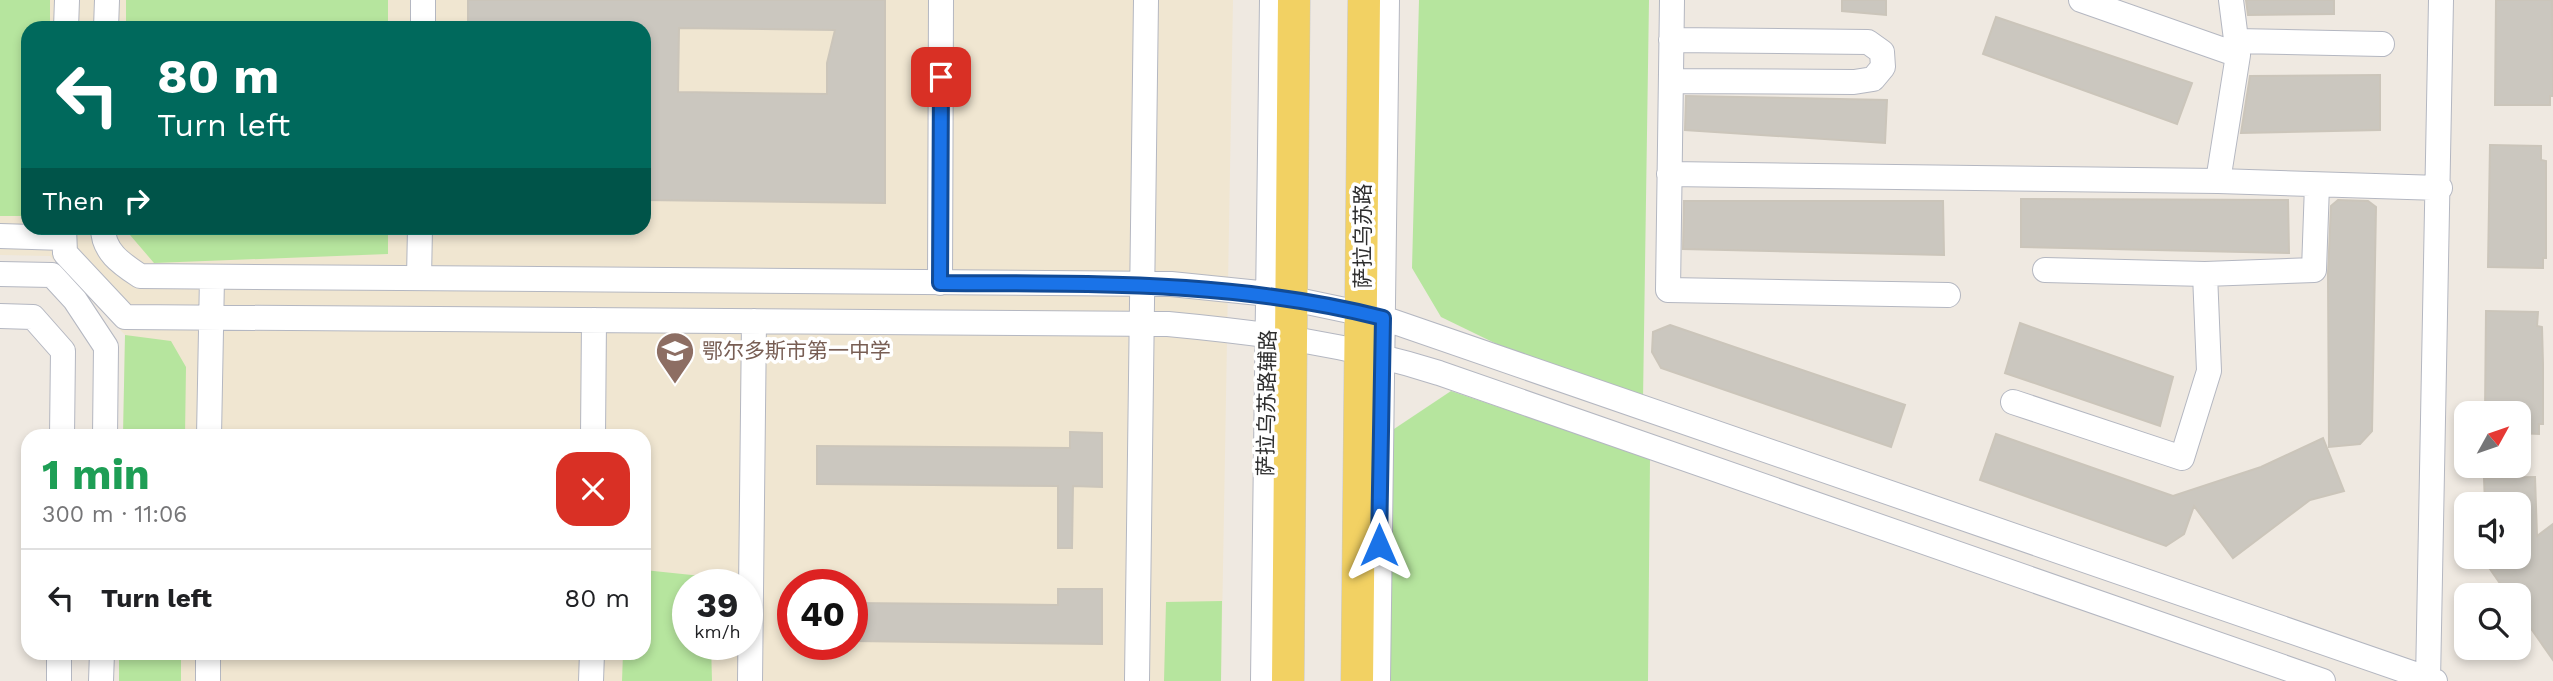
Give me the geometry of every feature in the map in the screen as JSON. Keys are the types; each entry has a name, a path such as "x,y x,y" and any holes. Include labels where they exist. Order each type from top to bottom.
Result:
{"main road":[{"path":"1288,681 1279,335 1294,0"},
{"name":"萨拉乌苏路","path":"1357,681 1373,315 1364,0"}],"street":[{"path":"66,21 67,0"},
{"path":"106,21 107,0"},
{"path":"423,21 424,0"},
{"path":"940,283 941,0"},
{"path":"1137,681 1146,0"},
{"path":"1272,0 1280,296"},
{"path":"1373,315 1387,0"},
{"path":"1672,0 1668,290 1948,295"},
{"path":"2081,0 2237,48 2382,44"},
{"path":"2218,181 2237,48 2231,0"},
{"path":"103,235 116,260 140,276 1144,284 1280,296 1373,315 2430,680 2441,0"},
{"path":"1671,40 1868,42 1882,52 1883,67 1873,79 1854,82 1671,81"},
{"path":"1669,174 2218,181 2440,187"},
{"path":"2045,270 2205,274 2314,270 2317,185"},
{"path":"0,236 21,235"},
{"path":"64,235 65,253 125,317 1168,324 1279,335 1372,352 2323,681"},
{"path":"419,235 419,278"},
{"path":"47,329 116,260"},
{"path":"0,274 52,275 75,300 106,346 105,429"},
{"path":"2013,402 2182,458 2209,371 2205,274"},
{"path":"209,429 212,277"},
{"path":"0,316 33,317 47,329 63,351 62,429"},
{"path":"593,429 594,320"},
{"path":"750,681 754,321"},
{"name":"萨拉乌苏路辅路","path":"1263,681 1279,335"},
{"path":"1372,352 1378,681"},
{"path":"59,660 59,681"},
{"path":"101,681 102,660"},
{"path":"208,660 208,681"},
{"path":"592,660 592,681"}],"shaded area":[{"name":"鄂尔多斯市第一中学","path":"0,0 1233,0 1221,681 119,681 119,660 651,660 651,429 123,429 125,335 50,256 0,255"}],"green space":[{"path":"0,0 50,0 50,21 21,21 21,216 0,216"},
{"path":"126,0 388,0 388,21 126,21"},
{"path":"1419,0 1649,0 1643,400 1507,349 1441,317 1412,268"},
{"path":"130,235 388,235 388,254 154,263"},
{"path":"125,335 171,341 186,367 185,429 123,429"},
{"path":"1451,391 1650,458 1648,681 1385,681 1382,437"},
{"path":"651,571 672,573 672,660 711,660 712,681 622,681 623,660 651,660"},
{"path":"1222,601 1221,681 1164,681 1166,602"},
{"path":"119,660 181,660 181,681 119,681"}],"building":[{"path":"468,0 885,0 885,203 651,200 651,21 468,21","holes":["679,28 835,30 827,63 827,94 678,92"]},
{"path":"1842,0 1886,0 1886,15 1842,11"},
{"path":"2246,0 2334,0 2334,14 2248,15"},
{"path":"2496,0 2552,0 2553,96 2550,96 2550,105 2495,105"},
{"path":"1996,17 2192,83 2177,124 1983,54"},
{"path":"2380,75 2380,130 2241,133 2250,76"},
{"path":"1686,96 1887,100 1885,143 1685,130"},
{"path":"2490,145 2541,146 2541,160 2546,161 2546,258 2543,258 2543,268 2488,267"},
{"path":"2021,199 2288,200 2289,253 2021,247"},
{"path":"2338,200 2368,201 2376,207 2372,431 2360,444 2329,447 2328,274 2331,206"},
{"path":"1684,201 1943,201 1944,255 1683,249"},
{"path":"2486,311 2538,312 2537,326 2542,327 2543,364 2543,424 2539,424 2539,434 2531,434 2531,401 2485,401"},
{"path":"2020,323 2173,377 2160,426 2005,373"},
{"path":"1670,325 1905,405 1891,447 1661,368 1652,352 1653,332"},
{"path":"1070,432 1102,433 1102,487 1073,486 1072,548 1058,548 1058,486 817,484 817,446 1070,448"},
{"path":"1996,434 2173,496 2261,467 2323,438 2344,491 2310,500 2233,558 2194,506 2184,534 2166,546 1980,480"},
{"path":"2535,477 2537,536 2553,524 2553,660 2531,629 2531,583 2500,583 2490,569 2531,569 2531,492 2485,492 2484,478"},
{"path":"1058,589 1102,589 1102,644 868,641 868,603 1058,605"}],"place":[{"name":"鄂尔多斯市第一中学","path":"675,385"}],"route":[{"path":"941,77 940,283 1171,285 1269,294 1383,318 1380,355 1379,545"}]}
